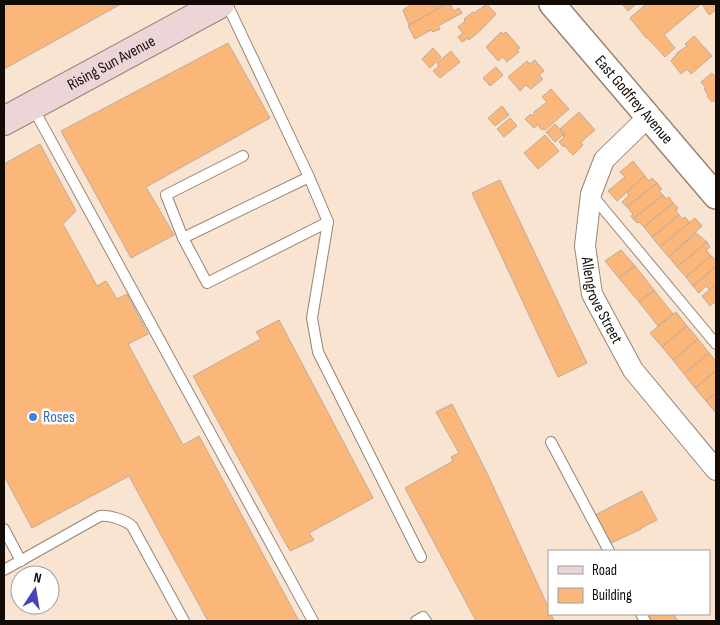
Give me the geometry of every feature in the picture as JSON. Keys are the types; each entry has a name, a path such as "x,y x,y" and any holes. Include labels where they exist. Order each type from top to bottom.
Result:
{"main road":[{"name":"Rising Sun Avenue","path":"4,122 220,4"}],"street":[{"name":"East Godfrey Avenue","path":"552,4 716,196"},
{"name":"Allengrove Street","path":"649,116 604,160 591,194 585,246 592,294 633,370 716,470"}],"lane":[{"path":"227,4 309,177 328,222 312,318 318,352 420,557"},
{"path":"32,106 314,621"},
{"path":"243,156 166,196 183,238 207,283 328,222"},
{"path":"183,238 309,177"},
{"path":"591,194 716,344"},
{"path":"551,442 608,550"},
{"path":"4,570 100,516 105,516 132,526 184,621"},
{"path":"4,529 21,561"},
{"path":"416,621 423,617 426,621"}],"building":[{"path":"4,4 121,4 4,69"},
{"path":"412,4 446,4 409,25 403,10"},
{"path":"446,4 450,4 454,11 459,8 462,13 438,26 440,29 433,32 431,30 415,39 408,26"},
{"path":"487,4 496,14 469,40 468,38 462,42 458,37 463,33 458,27 465,21 464,19"},
{"path":"622,4 636,4 628,11"},
{"path":"646,4 701,4 664,35 675,48 665,57 630,18"},
{"path":"702,4 716,4 716,10 709,15"},
{"path":"501,32 503,34 506,32 520,48 517,50 519,52 507,62 503,57 498,61 486,47"},
{"path":"694,36 712,56 691,74 687,69 681,74 671,61 678,52 687,46 685,44"},
{"path":"228,43 270,118 146,187 174,235 131,258 61,131"},
{"path":"433,48 441,57 430,68 422,59"},
{"path":"451,51 460,62 440,78 433,71 439,66 437,63"},
{"path":"535,60 544,71 539,75 543,79 531,89 526,85 520,91 508,77 527,61 530,64"},
{"path":"496,67 503,75 490,86 483,78"},
{"path":"712,73 716,78 716,103 714,100 712,102 707,96 704,89 706,88 701,82"},
{"path":"551,89 569,109 545,130 539,127 539,124 534,128 525,119 531,114 532,116 534,115 534,112 547,102 542,97"},
{"path":"502,106 509,115 495,126 488,118"},
{"path":"579,112 595,130 581,142 583,145 573,155 559,142 565,134 560,129"},
{"path":"510,118 517,126 504,137 497,129"},
{"path":"555,124 564,134 555,142 546,132"},
{"path":"545,135 559,151 538,169 524,153"},
{"path":"40,144 76,211 63,224 97,286 106,281 117,299 127,294 148,334 128,344 183,445 199,436 299,621 208,621 129,476 32,528 4,476 4,164"},
{"path":"633,161 645,176 617,201 608,191 625,177 620,172"},
{"path":"645,176 649,181 652,178 657,183 627,207 622,202 629,195 626,192"},
{"path":"500,180 587,363 558,377 472,193"},
{"path":"657,183 662,189 659,191 663,195 633,219 631,216 633,214 627,207"},
{"path":"663,195 666,199 669,197 673,203 644,227 633,219"},
{"path":"673,203 678,208 676,211 679,215 652,237 644,227"},
{"path":"679,215 682,219 685,217 690,223 660,247 652,237"},
{"path":"695,218 702,226 669,257 660,247"},
{"path":"696,233 707,242 677,267 669,257"},
{"path":"707,242 710,247 706,250 711,256 686,277 677,267"},
{"path":"621,250 635,266 619,278 605,261"},
{"path":"711,256 716,260 716,267 693,286 686,277"},
{"path":"635,266 654,290 639,302 619,278"},
{"path":"716,267 716,284 710,290 706,286 699,293 693,286"},
{"path":"716,284 716,301 710,306 702,296"},
{"path":"654,290 673,314 658,326 639,302"},
{"path":"676,312 687,326 662,347 650,333"},
{"path":"279,320 373,498 309,533 314,540 290,551 193,376 261,339 256,332"},
{"path":"687,326 698,339 673,360 662,347"},
{"path":"698,339 709,353 684,374 673,360"},
{"path":"709,353 716,361 716,371 695,388 684,374"},
{"path":"716,371 716,393 706,401 695,388"},
{"path":"716,393 716,413 706,401"},
{"path":"452,404 487,473 548,607 548,615 551,615 554,621 476,621 405,488 453,461 451,457 459,453 436,412"},
{"path":"642,491 657,520 609,544 595,515"},
{"path":"646,615 674,615 678,621 649,621"}],"place":[{"name":"Roses","path":"33,417"}]}
